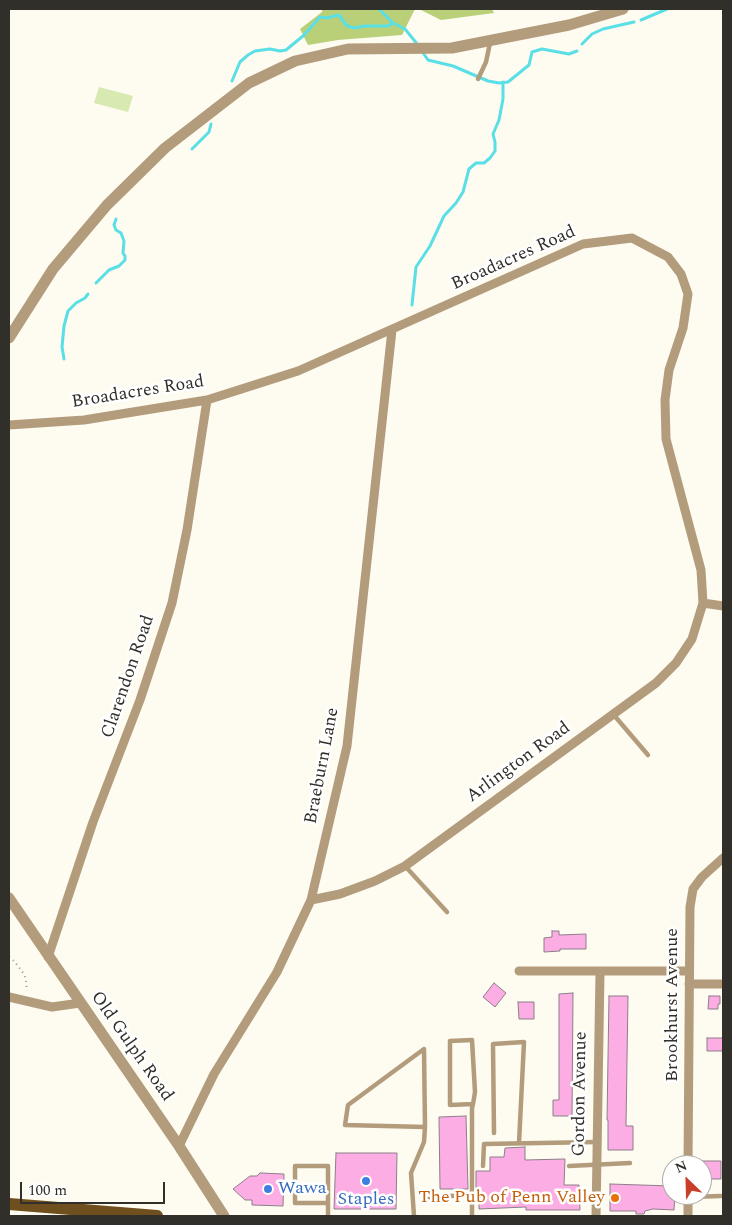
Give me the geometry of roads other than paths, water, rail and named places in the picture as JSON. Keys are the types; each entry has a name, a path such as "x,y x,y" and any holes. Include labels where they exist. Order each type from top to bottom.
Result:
{"main road":[{"path":"9,1204 157,1216"}],"street":[{"path":"9,338 53,268 107,205 165,148 249,83 295,61 348,49 452,48 569,26 623,9"},
{"name":"Broadacres Road","path":"9,425 84,420 207,400 298,371 583,244 632,238 668,257 681,274 688,294 683,328 669,370 664,400 666,439 702,570 703,602"},
{"name":"Braeburn Lane","path":"179,1146 214,1074 277,972 311,900 347,746 392,330"},
{"name":"Clarendon Road","path":"48,957 93,822 140,700 172,603 188,530 207,400"},
{"path":"703,602 723,606"},
{"name":"Arlington Road","path":"311,900 340,894 375,881 405,866 656,683 676,663 692,639 703,602"},
{"name":"Brookhurst Avenue","path":"688,1155 690,907 693,889 702,877 723,858"},
{"name":"Old Gulph Road","path":"9,898 179,1146 224,1216"},
{"path":"519,971 689,971"},
{"name":"Gordon Avenue","path":"596,1216 600,972"},
{"path":"689,984 723,984"},
{"path":"9,997 52,1007 80,1003"}],"lane":[{"path":"479,77 486,62 490,41"},
{"path":"613,714 648,755"},
{"path":"405,866 447,912"},
{"path":"472,1216 473,1104 475,1092 472,1040 450,1041 450,1105 473,1104"},
{"path":"494,1133 492,1044 524,1042 519,1143"},
{"path":"414,1216 411,1172 424,1142 425,1127 424,1049 348,1105 345,1125 425,1127"},
{"path":"483,1166 484,1144 597,1142"},
{"path":"569,1166 630,1163"},
{"path":"328,1203 294,1203 295,1166 328,1166 328,1203 328,1216"},
{"path":"429,1197 472,1195"},
{"path":"712,1196 721,1196"}],"waterway":[{"path":"379,9 393,23 405,29 418,45"},
{"path":"641,20 667,9"},
{"path":"232,81 240,62 248,55 255,51 270,49 286,50 303,36 320,17 326,18 339,15 347,26 355,28 388,26 393,23"},
{"path":"582,44 592,34 603,29 634,22"},
{"path":"421,50 428,60 453,66 488,81 499,83 508,82 529,65 532,52 542,49 569,54 577,51"},
{"path":"412,305 416,267 430,246 444,216 463,192 469,169 476,163 484,163 495,151 493,134 499,120 503,99 503,82"},
{"path":"192,149 209,132 211,124"},
{"path":"96,283 109,270 119,266 125,260 123,253 124,241 121,233 116,230 114,225 116,219"},
{"path":"64,359 62,347 68,311 88,294"}],"place":[{"name":"Staples","path":"366,1181"},
{"name":"Wawa","path":"268,1189"},
{"name":"The Pub of Penn Valley","path":"615,1198"}]}
